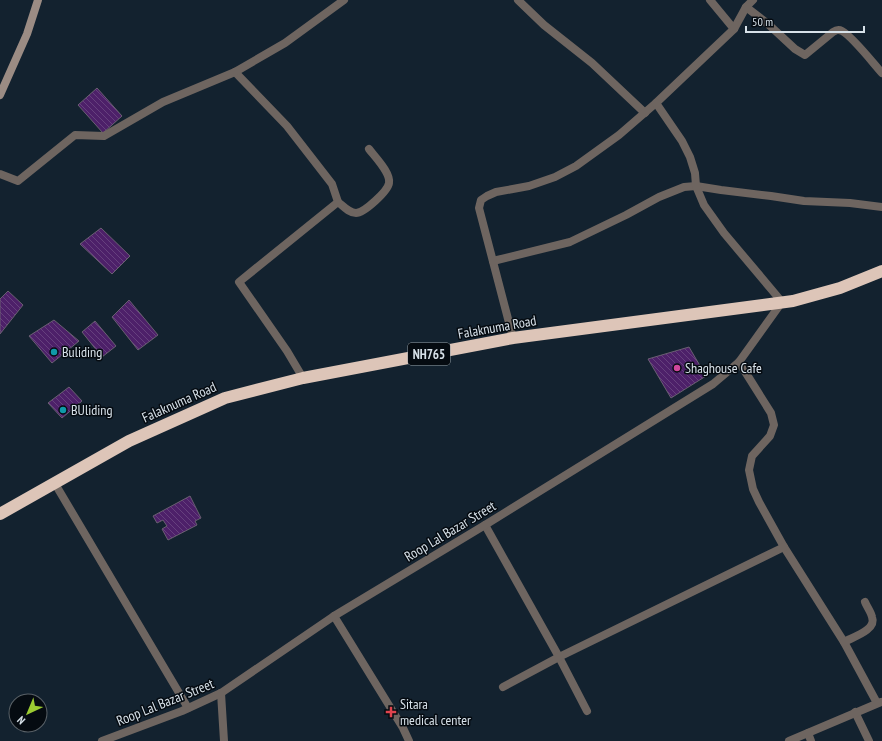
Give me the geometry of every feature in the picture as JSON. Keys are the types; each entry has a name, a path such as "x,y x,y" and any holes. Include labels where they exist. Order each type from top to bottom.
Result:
{"highway":[{"name":"Falaknuma Road","path":"0,514 54,482 129,441 225,398 303,378 513,338 793,301 840,288 882,271"}],"main road":[{"path":"0,95 27,34 38,0"}],"street":[{"path":"0,174 18,181 75,135 104,136 163,102 235,72 285,43 344,0"},
{"path":"518,0 544,25 592,63 645,113"},
{"path":"710,0 734,29"},
{"path":"513,338 479,208 481,200 496,192 529,186 555,177 576,166 619,135 656,103 734,29 746,7 753,0"},
{"path":"746,7 768,24 795,50 805,55 833,32 841,30 882,73"},
{"path":"235,72 287,126 332,184 338,202 350,212 359,212 371,205 387,188 390,182 388,175 369,149"},
{"path":"656,103 682,141 690,157 695,173 696,186 701,200 712,218 782,302"},
{"path":"493,261 570,242 659,196 684,188 696,186 804,201 882,206"},
{"path":"303,378 287,351 239,282 338,202"},
{"name":"Roop Lal Bazar Street","path":"102,741 221,694 334,616 486,525 713,384 739,362 782,302"},
{"path":"739,362 771,413 774,425 770,436 752,456 750,470 753,489 784,547 880,702 855,712 810,737 789,741"},
{"path":"54,482 188,708"},
{"path":"486,525 587,711"},
{"path":"503,687 559,657 784,547"},
{"path":"844,642 871,627 873,622 872,617 865,602"},
{"path":"334,616 403,728 409,741"},
{"path":"221,694 224,741"},
{"path":"855,712 869,741"}],"building":[{"path":"97,88 122,116 103,133 78,105"},
{"path":"101,228 130,256 112,274 80,244"},
{"path":"8,291 23,305 0,334 0,299"},
{"name":"Buliding","path":"129,300 158,335 138,350 112,317"},
{"name":"Buliding","path":"54,320 79,341 52,363 29,336"},
{"name":"Buliding","path":"95,321 116,346 102,357 82,332"},
{"name":"Shaghouse Cafe","path":"689,347 706,376 671,398 648,359"},
{"name":"BUliding","path":"69,387 82,401 62,418 48,403"},
{"path":"190,496 201,518 195,521 197,525 168,540 162,529 167,526 163,520 157,523 153,516"}],"place":[{"name":"Buliding","path":"54,352"},
{"name":"Shaghouse Cafe","path":"677,368"},
{"name":"BUliding","path":"63,410"},
{"name":"Sitara medical center","path":"391,712"}]}
